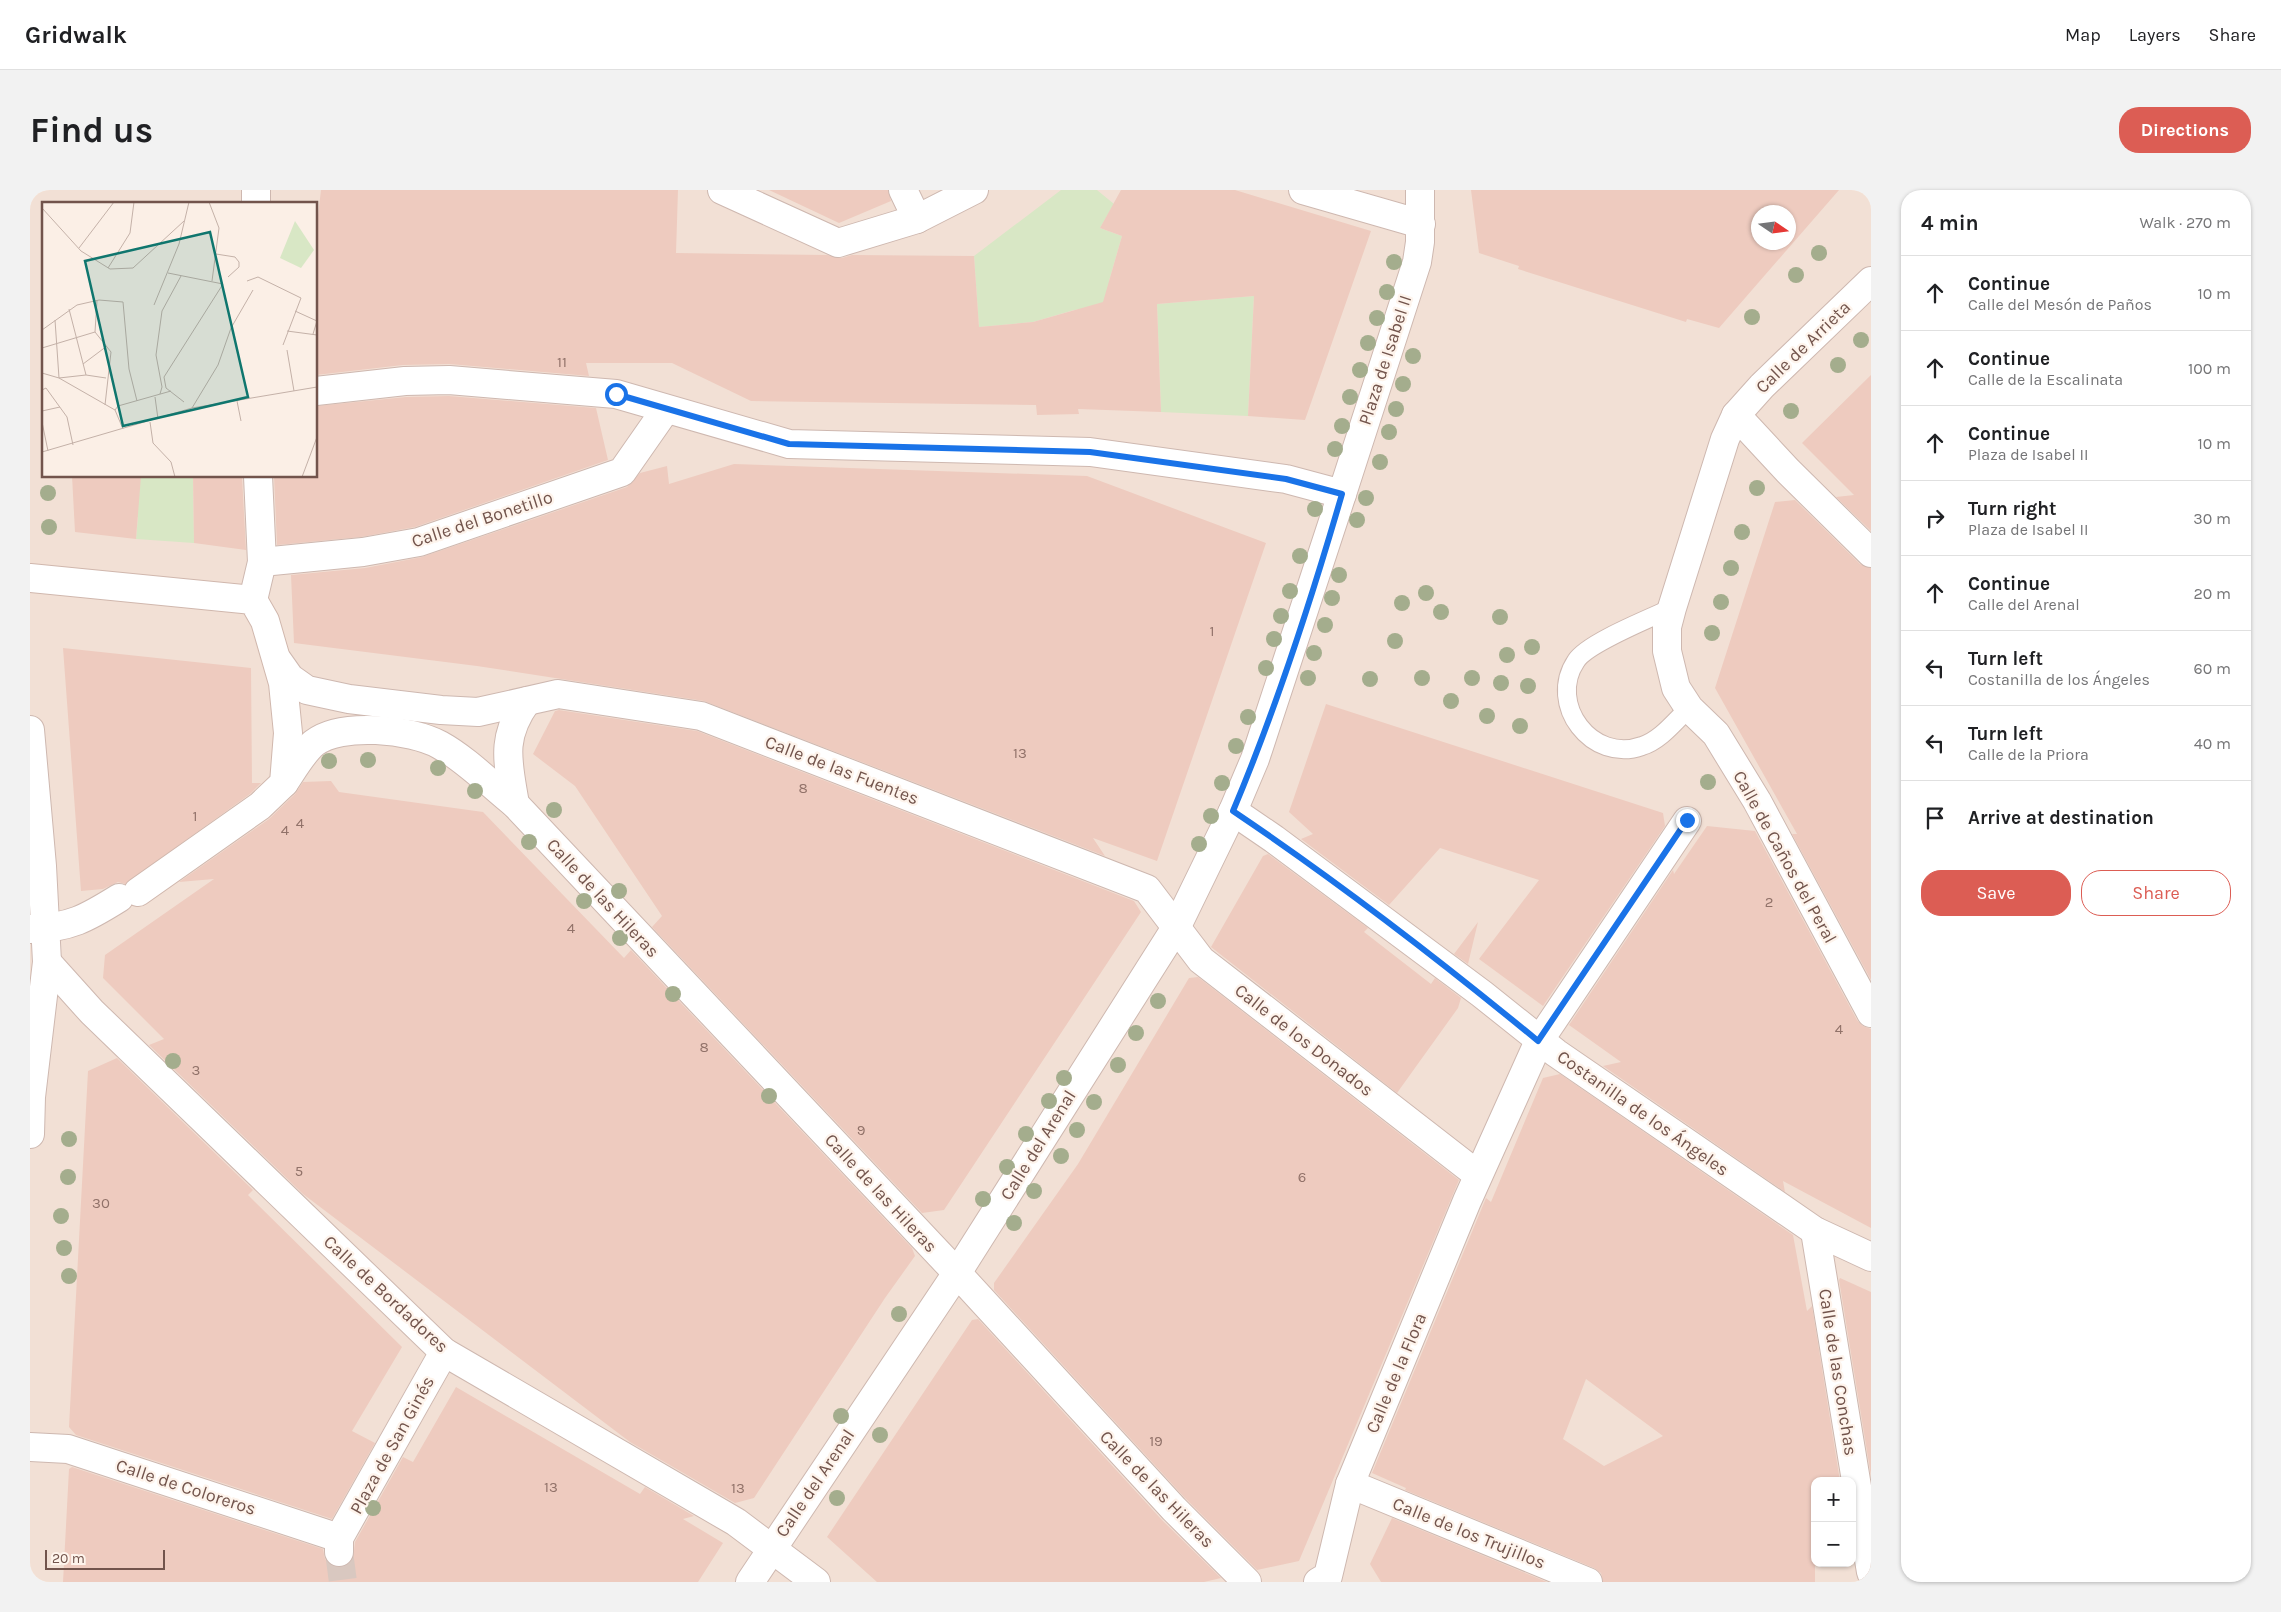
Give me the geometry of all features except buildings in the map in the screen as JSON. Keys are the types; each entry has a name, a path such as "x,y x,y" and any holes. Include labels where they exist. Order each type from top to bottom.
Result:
{"street":[{"path":"722,190 838,243 917,219 974,190"},
{"path":"903,190 917,219"},
{"path":"1303,190 1421,224"},
{"name":"Plaza de Isabel II","path":"1281,684 1417,262 1421,224 1420,190"},
{"name":"Calle de Arrieta","path":"1736,415 1779,369 1871,281"},
{"path":"318,391 405,381 466,380 616,394 789,444 1090,452 1286,479 1342,494"},
{"name":"Calle del Bonetillo","path":"262,562 362,552 419,542 622,472 666,409"},
{"path":"1689,708 1676,688 1670,670 1667,651 1667,627 1725,439 1736,415 1788,471 1871,553"},
{"path":"258,478 262,562 253,600 265,621 278,661 288,718 288,750 284,783"},
{"path":"30,578 253,600"},
{"name":"Calle de las Fuentes","path":"278,661 290,678 307,690 342,697 478,712 558,694 701,716 1147,889"},
{"name":"Calle del Arenal","path":"750,1582 772,1546 957,1273 1177,926 1233,811 1255,759 1281,684"},
{"path":"515,804 508,743 514,718 527,700"},
{"name":"Calle de Caños del Peral","path":"1689,708 1716,734 1752,792 1871,1013"},
{"path":"30,730 38,929 47,962 31,1096 30,1134"},
{"name":"Calle de las Hileras","path":"38,929 84,920 129,895 260,806 284,783 314,743 347,731 364,730 416,736 433,741 448,750 515,804 957,1273 1174,1509 1247,1582"},
{"name":"Costanilla de los Ángeles","path":"1233,811 1274,839 1482,994 1538,1041 1815,1231 1871,1257"},
{"name":"Calle de la Flora","path":"1323,1579 1350,1484 1478,1175 1538,1041 1687,820"},
{"name":"Calle de los Donados","path":"1147,889 1201,960 1478,1175"},
{"name":"Calle de Bordadores","path":"47,962 92,1012 444,1352 736,1522 772,1546 810,1577"},
{"name":"Calle de las Conchas","path":"1815,1231 1871,1572"},
{"name":"Plaza de San Ginés","path":"339,1545 444,1352"},
{"name":"Calle de Coloreros","path":"30,1447 68,1449 339,1545"},
{"name":"Calle de los Trujillos","path":"1350,1484 1588,1582"}],"lane":[{"path":"1672,608 1588,649 1576,660 1569,677 1568,697 1572,716 1582,732 1596,742 1627,749 1642,747 1655,740 1689,708"}],"shaded area":[{"path":"30,190 1871,190 1871,1582 30,1582"}],"green space":[{"path":"1061,190 1097,190 1114,204 1100,228 1122,236 1109,281 1114,306 1074,310 1033,322 979,327 974,256"},
{"path":"1254,296 1248,416 1161,412 1157,304"},
{"path":"131,478 193,478 194,543 136,539 138,517 121,517"}],"tunnel":[{"path":"339,1552 343,1582"}],"route":[{"path":"616,394 789,444 1090,452 1286,479 1342,494 1281,684 1255,759 1233,811 1274,839 1482,994 1538,1041 1687,820"}]}
